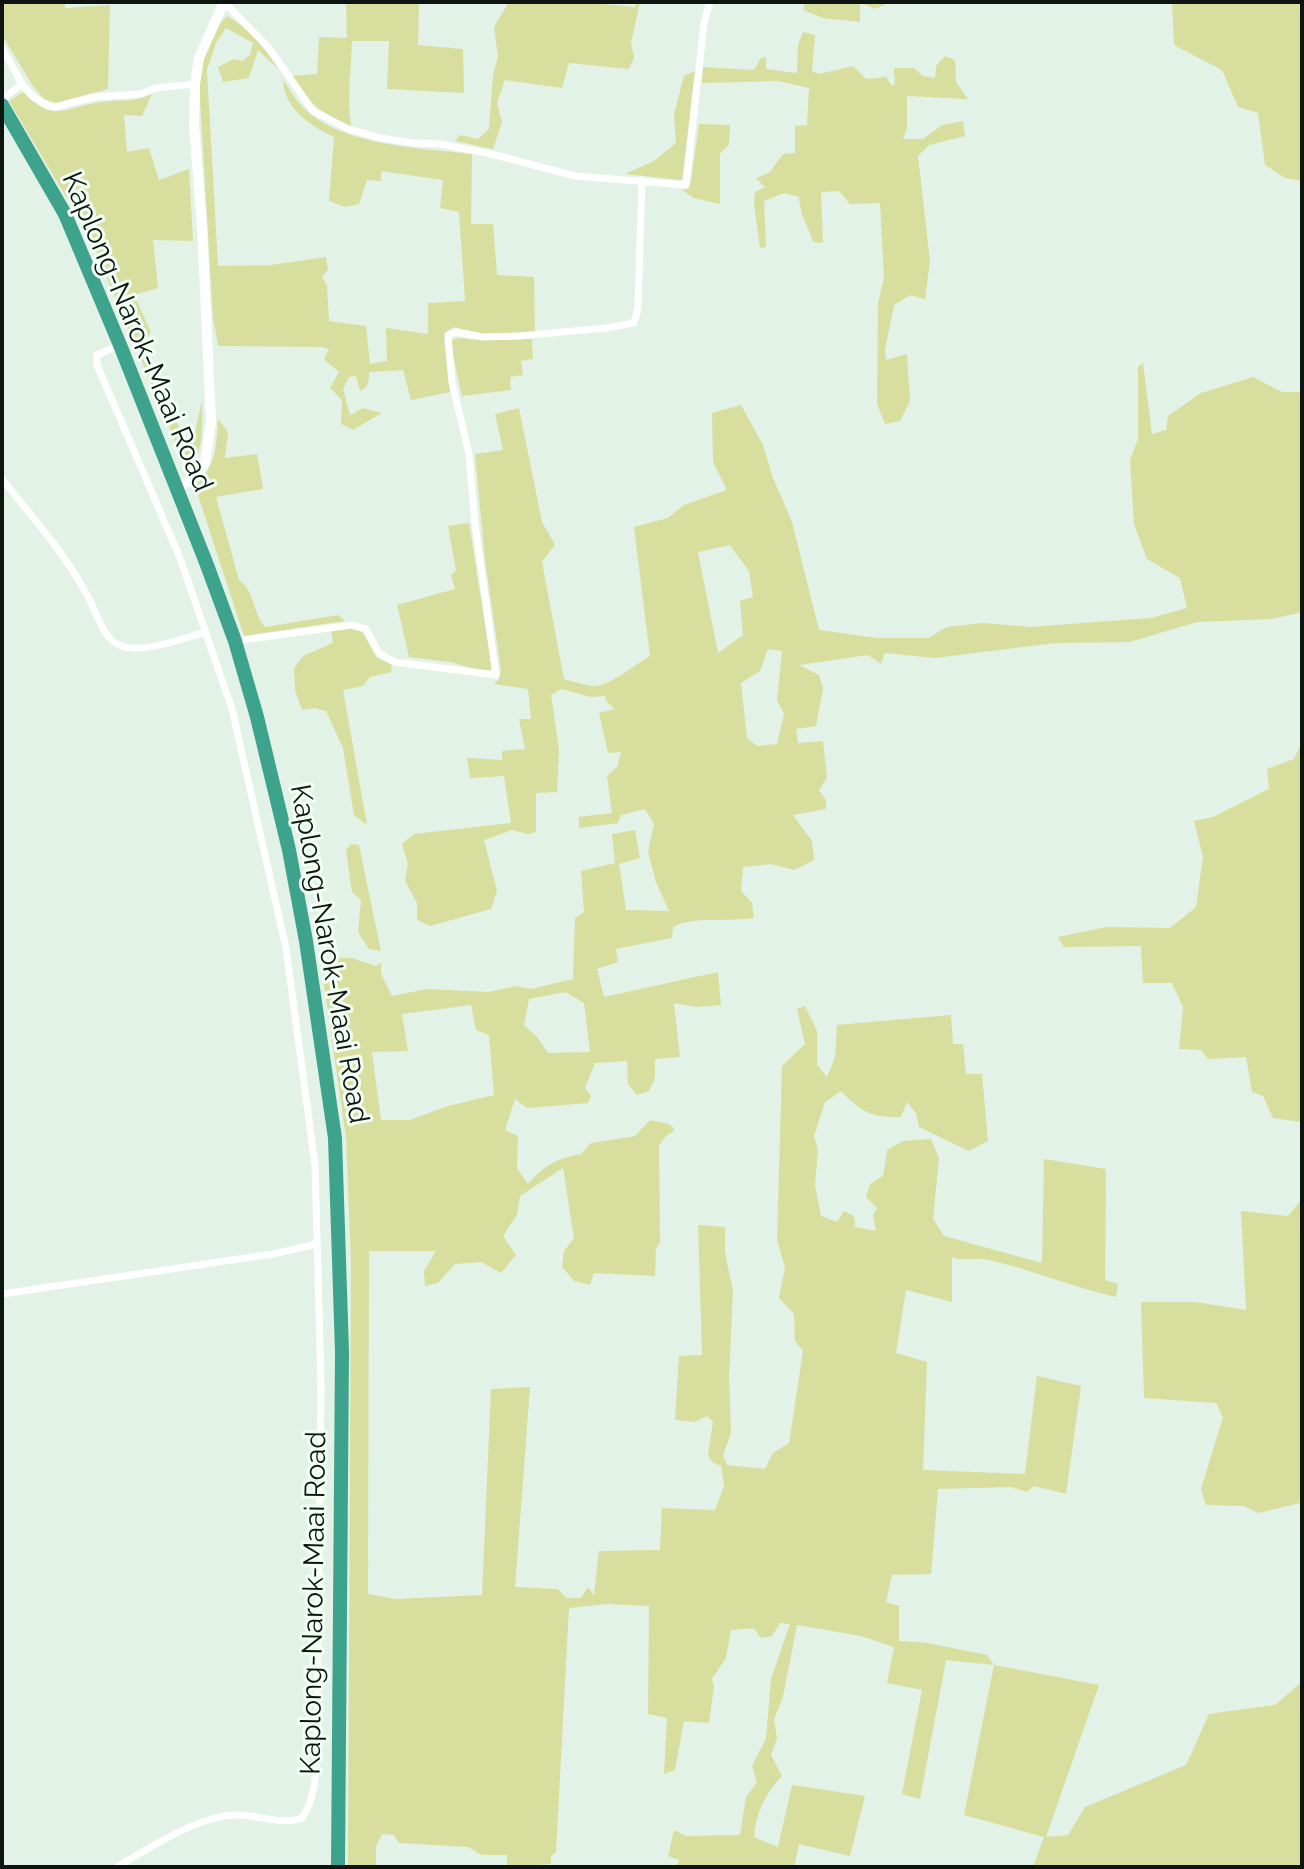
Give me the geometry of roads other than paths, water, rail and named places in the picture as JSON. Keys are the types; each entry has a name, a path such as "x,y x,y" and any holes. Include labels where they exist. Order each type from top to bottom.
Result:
{"highway":[{"name":"Kaplong-Narok-Maai Road","path":"2,102 65,214 120,345 235,641 283,820 335,1138 342,1352 338,1867"}],"street":[{"path":"176,489 195,477 205,463 211,422 194,125 195,84 199,58 224,2 269,48 313,111 339,126 381,138 440,144 491,154 575,176 686,185 702,38 710,2"},
{"path":"2,48 22,84 40,102 55,107 94,97 141,94 155,88 195,84"},
{"path":"2,102 22,84"},
{"path":"235,641 351,625 366,629 379,653 395,662 496,675 475,524 469,454 452,382 448,335 456,332 483,337 519,336 634,323 638,308 642,180"},
{"path":"117,1867 179,1833 217,1817 249,1814 288,1821 302,1818 308,1808 316,1767 321,1384 315,1165 286,948 238,730 180,558 97,365 97,355 120,345"},
{"path":"2,479 66,560 106,634 117,644 138,649 206,632"},
{"path":"260,828 283,820"},
{"path":"295,1018 317,1016"},
{"path":"2,1294 273,1254 317,1244"}]}
